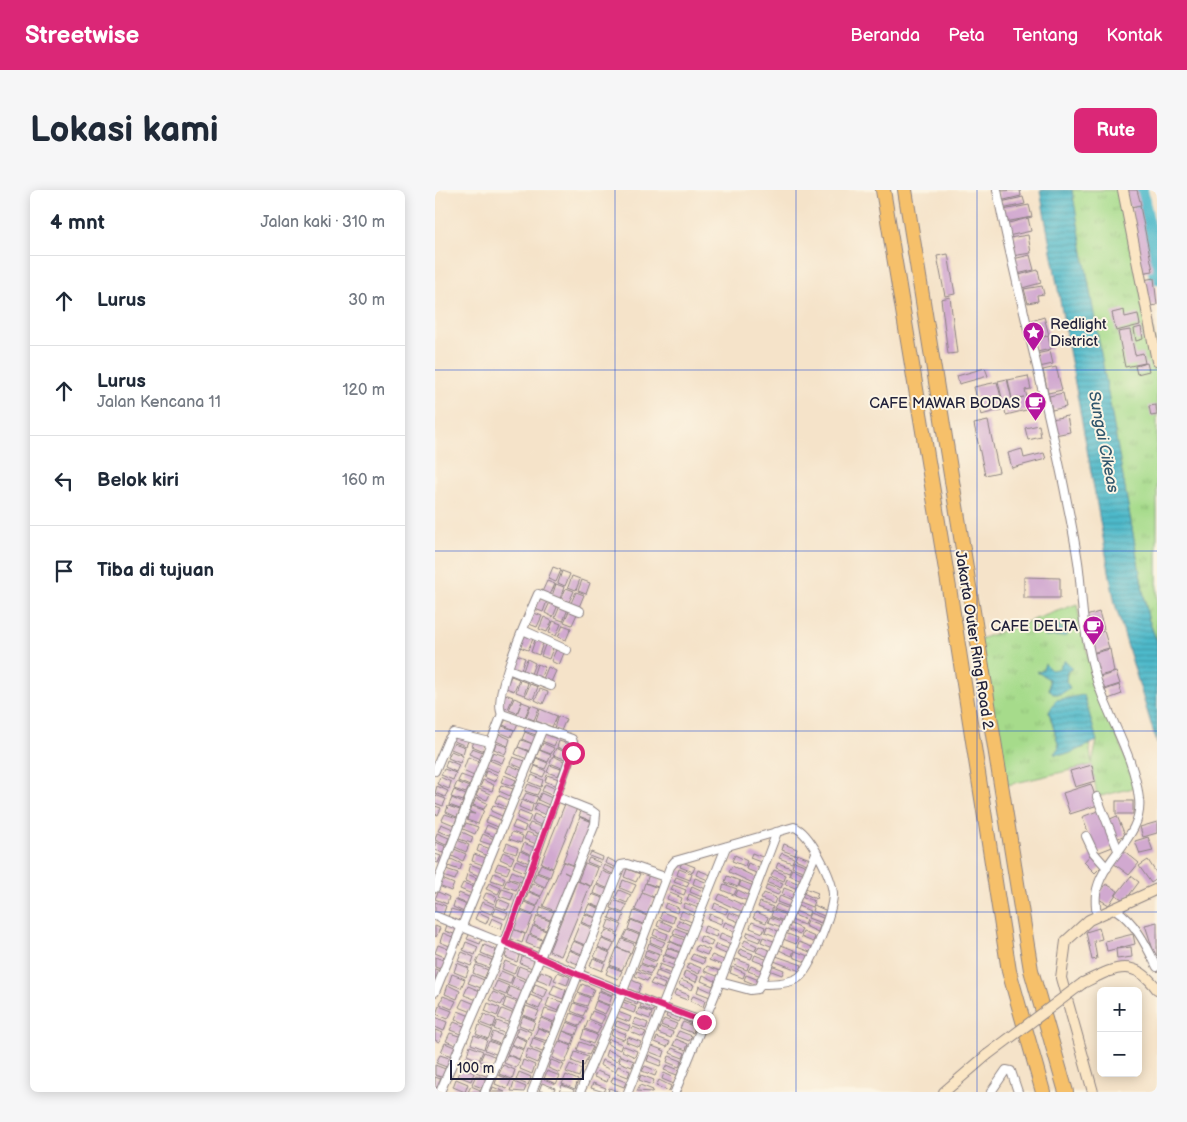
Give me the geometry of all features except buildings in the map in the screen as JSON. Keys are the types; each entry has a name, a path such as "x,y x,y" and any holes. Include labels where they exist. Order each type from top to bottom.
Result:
{"highway":[{"name":"Jakarta Outer Ring Road 2","path":"883,190 951,594 1009,971 1043,1092"},
{"name":"Jakarta Outer Ring Road 2","path":"905,190 1031,970 1066,1092"}],"street":[{"path":"997,190 1007,244 1028,323 1067,502 1078,562 1082,616 1088,646 1101,692 1125,749 1138,791 1140,809 1135,828 1107,868 1096,893 1097,916"},
{"path":"1123,190 1157,361"},
{"path":"440,1092 505,942 573,753 574,742 572,739 502,714 499,709 499,700 508,669 538,594 580,611"},
{"path":"523,630 567,650"},
{"path":"508,669 551,686"},
{"path":"435,888 502,714"},
{"path":"435,992 543,728"},
{"path":"435,772 448,740 453,733 490,742"},
{"path":"485,1092 596,820 595,814 592,811 557,797"},
{"path":"1097,797 1118,850"},
{"path":"580,1092 623,991 669,867 675,861 789,827 800,829 805,833 825,870 833,895 812,960 798,979 761,984"},
{"path":"675,1092 721,982 777,832"},
{"path":"1086,836 1094,853 1107,868"},
{"path":"627,1092 726,846"},
{"path":"721,982 755,990 761,984 816,853"},
{"path":"532,1092 621,865 627,864 665,877"},
{"path":"1093,1092 1061,978 1066,941 1089,920 1157,889"},
{"path":"1115,909 1128,918 1137,930 1157,968"},
{"path":"435,916 505,942 577,974 704,1022"},
{"path":"944,1092 987,1056 1083,982 1113,968 1128,967 1140,971 1157,989"},
{"path":"991,1092 1006,1070 1011,1071 1018,1092"}],"green space":[{"path":"1071,190 1124,190 1157,352 1157,642 1148,618"},
{"path":"1077,604 1081,628 1094,674 1137,787 1097,797 1092,765 1003,786 980,639","holes":["1072,668 1067,672 1066,681 1049,689 1049,679 1038,672","1049,712 1097,741 1092,763 1089,744 1083,748 1055,753 1059,747"]}],"water":[{"name":"Sungai Cikeas","path":"1040,190 1072,190 1148,618 1157,642 1157,744 1115,604"},
{"path":"1059,623 1060,628 1068,631 1066,636 1044,637 1047,629"},
{"path":"1065,660 1072,668 1067,672 1066,681 1070,688 1061,694 1053,694 1049,689 1049,679 1037,672 1042,671 1045,664 1051,670 1058,669"},
{"path":"1084,695 1097,741 1068,754 1054,754 1059,747 1049,712 1056,700"}],"waterway":[{"path":"1140,190 1157,277"}],"place":[{"name":"Redlight District","path":"1034,352"},
{"name":"CAFE MAWAR BODAS","path":"1036,422"},
{"name":"CAFE DELTA","path":"1094,645"}],"route":[{"path":"573,753 505,942 577,974 704,1022"}]}
